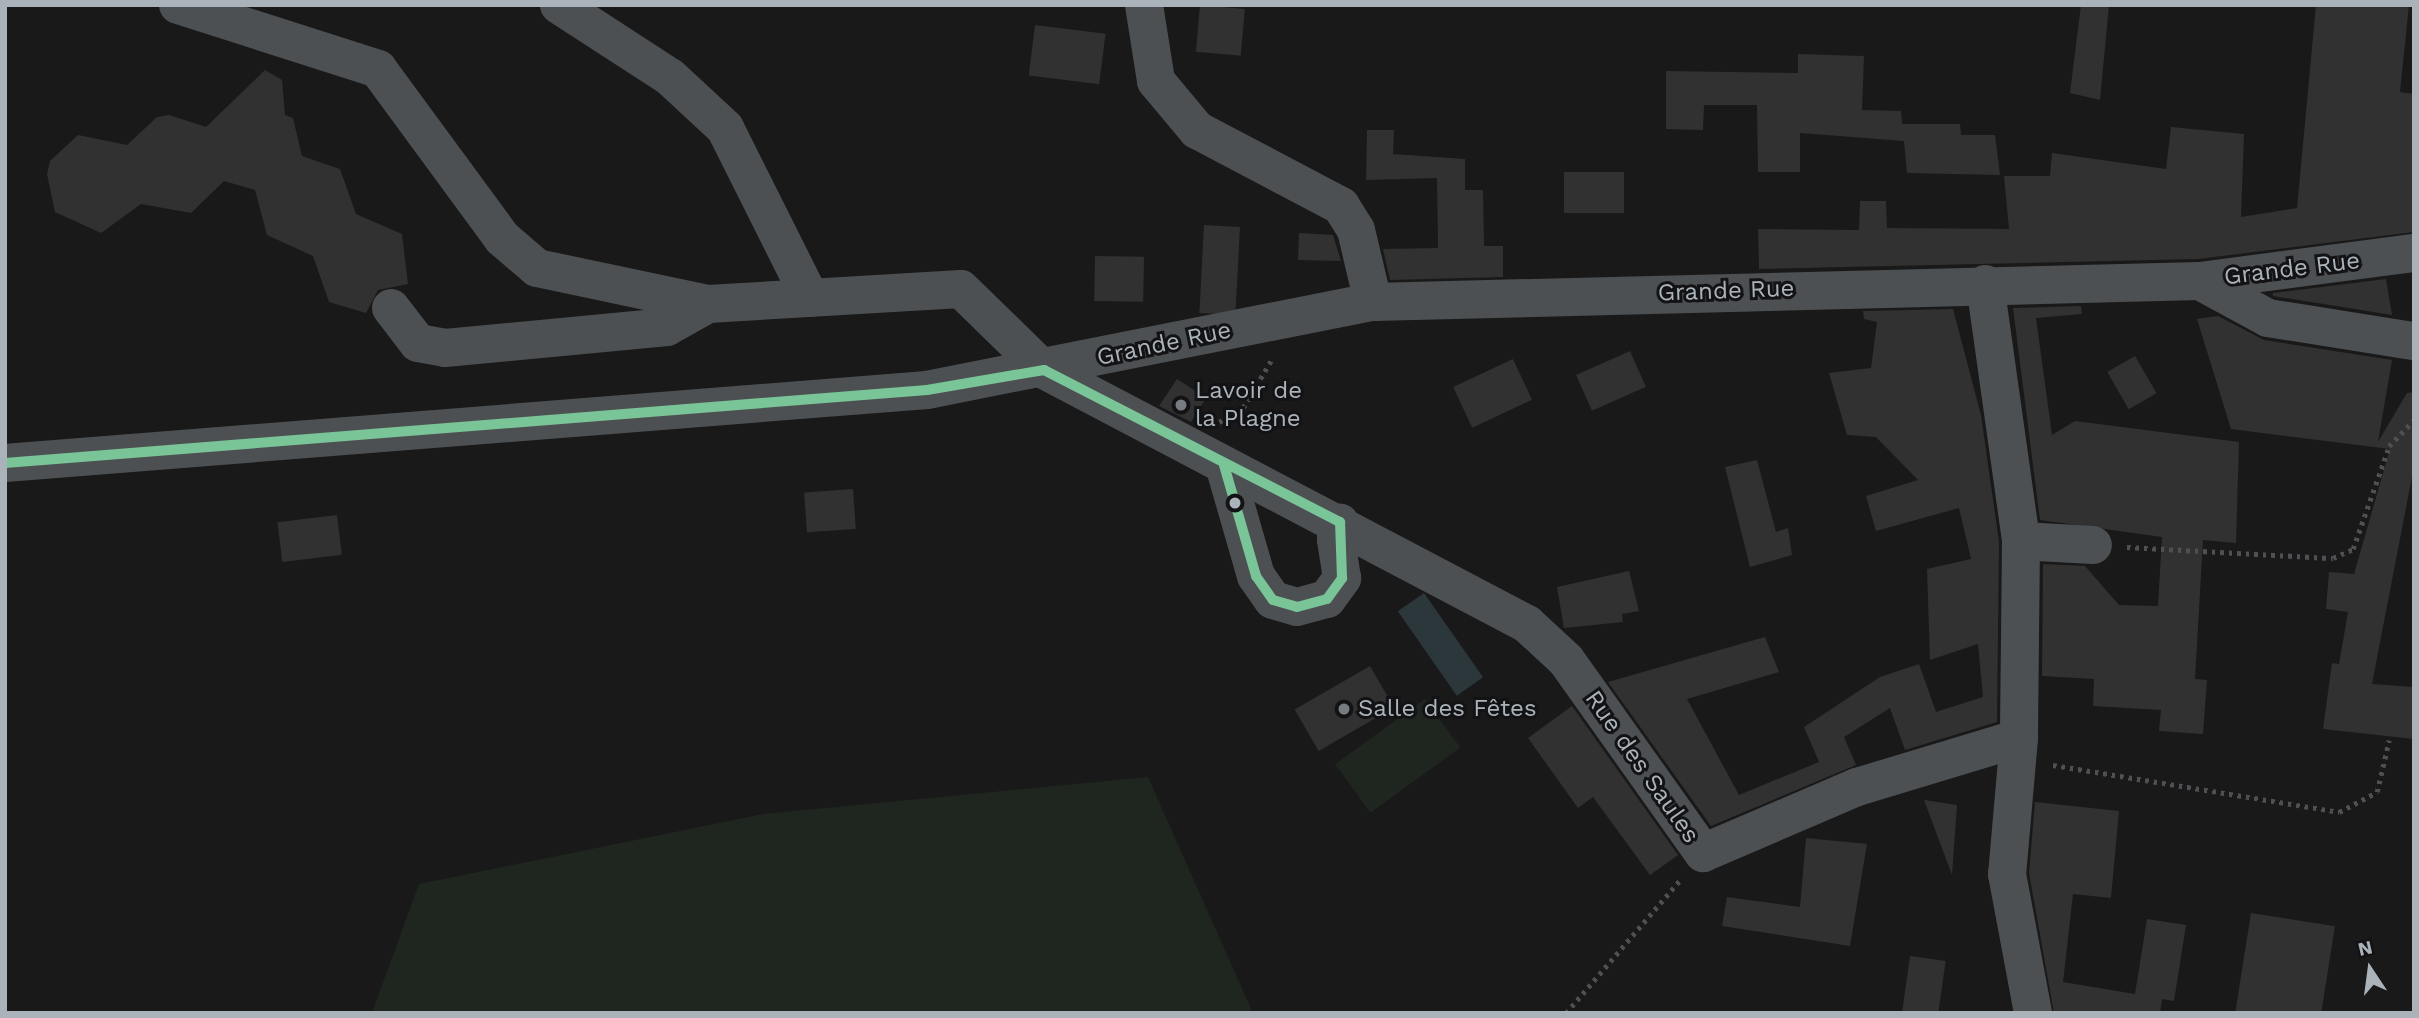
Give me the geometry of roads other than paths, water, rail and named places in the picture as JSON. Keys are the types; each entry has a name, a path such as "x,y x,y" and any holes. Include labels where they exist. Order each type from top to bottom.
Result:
{"street":[{"path":"178,5 378,69 502,238 537,268 708,304"},
{"path":"559,5 670,77 725,128 810,298"},
{"path":"1144,5 1156,81 1197,130 1341,206 1356,230 1373,302"},
{"name":"Grande Rue","path":"5,463 927,390 1044,370 1373,302 1985,284 2200,281 2414,253"},
{"path":"2200,281 2268,318 2414,341"},
{"path":"1985,284 2021,541 2018,748 2007,874 2034,1013"},
{"name":"Rue des Saules","path":"708,304 961,289 1044,370 1224,465 1340,522 1527,624 1566,660 1703,853 1857,787 2018,748"},
{"path":"391,307 418,343 444,348 667,327 708,304"},
{"path":"1224,465 1256,576 1273,600 1297,607 1327,599 1342,578 1336,539 1340,522"},
{"path":"2021,541 2093,545"}],"place":[{"name":"Lavoir de la Plagne","path":"1181,405"},
{"name":"Salle des Fêtes","path":"1344,709"}]}
